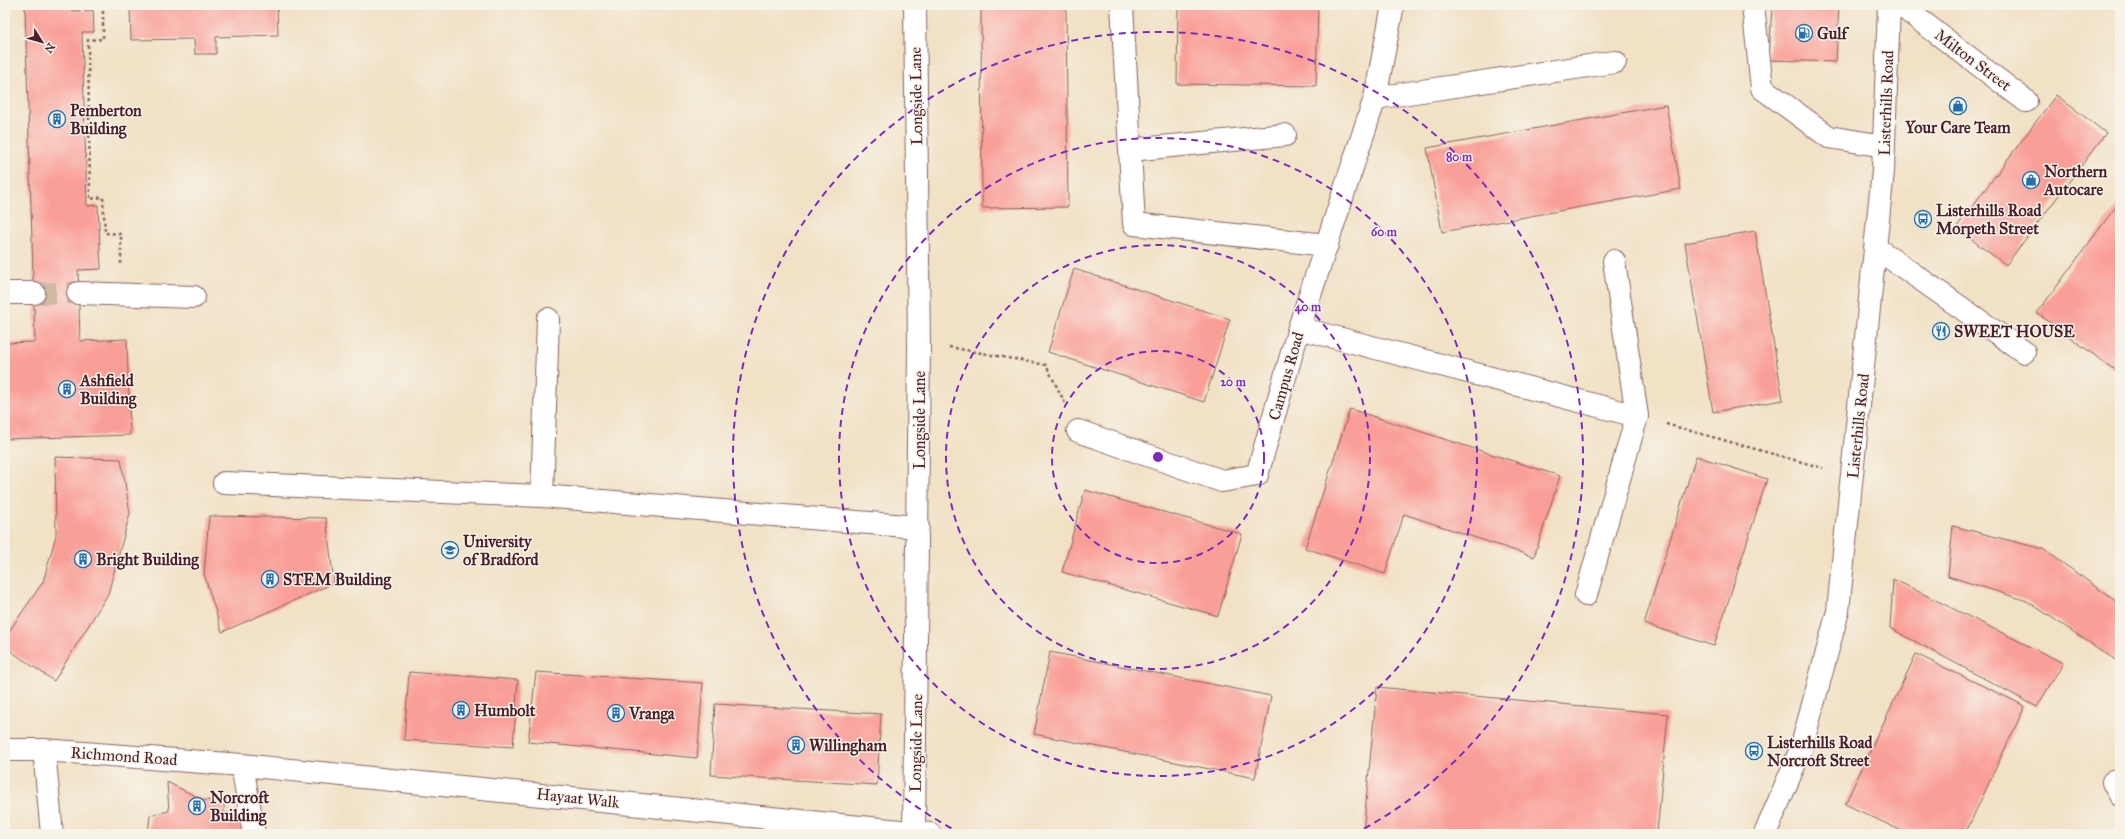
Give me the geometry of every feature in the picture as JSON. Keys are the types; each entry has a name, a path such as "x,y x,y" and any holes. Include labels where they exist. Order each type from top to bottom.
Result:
{"street":[{"name":"Longside Lane","path":"915,5 919,346 919,833"},
{"path":"1122,5 1134,224 1327,245"},
{"name":"Campus Road","path":"1078,431 1222,481 1257,475 1299,328 1375,98 1393,5"},
{"path":"1753,5 1762,88 1829,137 1884,146"},
{"name":"Listerhills Road","path":"1764,834 1801,749 1838,611 1876,248 1884,146 1889,5"},
{"name":"Milton Street","path":"1900,5 2026,101"},
{"path":"1375,98 1615,62"},
{"path":"1130,150 1285,135"},
{"path":"1876,248 2024,352"},
{"path":"1586,595 1637,416 1614,261"},
{"path":"5,293 34,293"},
{"path":"78,293 194,297"},
{"path":"542,496 548,319"},
{"path":"1299,328 1637,416"},
{"path":"224,483 542,496 918,526"},
{"name":"Richmond Road","path":"5,750 44,750 242,765"},
{"path":"44,750 52,834"},
{"path":"242,765 254,834"},
{"name":"Hayaat Walk","path":"242,765 919,833"}],"path":[{"path":"85,5 97,5"},
{"path":"103,5 103,39 88,40 90,199 103,197 105,233 121,234 122,295"},
{"path":"945,346 1046,365 1078,431"},
{"path":"1637,416 1813,466 1853,473"}],"building":[{"name":"Pemberton Building","path":"25,5 71,5 72,11 93,10 94,32 82,32 87,206 98,205 101,269 78,270 80,341 127,339 130,435 5,439 5,343 35,342"},
{"path":"130,5 277,5 278,35 216,37 216,54 195,54 194,39 131,40"},
{"path":"981,5 1066,5 1068,207 982,208"},
{"path":"1178,5 1318,5 1316,86 1177,84"},
{"name":"Gulf","path":"1772,5 1839,5 1836,62 1769,60"},
{"name":"Northern Autocare","path":"2056,95 2106,133 2006,265 1956,228"},
{"path":"1666,105 1681,189 1442,232 1427,148"},
{"path":"2120,201 2120,374 2037,313"},
{"path":"1755,231 1783,400 1713,412 1685,243"},
{"path":"1074,269 1230,319 1204,402 1048,352"},
{"path":"1350,409 1560,476 1534,557 1404,514 1385,574 1305,548"},
{"path":"1696,456 1767,479 1714,646 1644,624"},
{"name":"Bright Building","path":"55,457 121,459 130,513 108,594 54,681 5,647 5,637 43,582 56,535"},
{"path":"1085,490 1242,534 1218,616 1062,572"},
{"name":"STEM Building","path":"209,516 326,518 334,583 222,632 204,574"},
{"path":"1953,526 2043,549 2120,604 2120,663 2027,601 1948,576"},
{"path":"1893,579 2063,663 2037,707 1890,628"},
{"path":"1050,652 1271,696 1255,778 1034,734"},
{"path":"1916,654 2025,706 1965,834 1908,834 1845,804"},
{"name":"Humbolt","path":"409,672 518,680 513,747 404,740"},
{"name":"Vranga","path":"536,672 703,683 697,758 528,742"},
{"path":"1377,687 1668,714 1657,834 1363,834"},
{"name":"Willingham","path":"715,704 881,714 877,785 711,775"},
{"name":"Norcroft Building","path":"167,782 203,800 224,801 224,814 250,815 252,834 148,834 150,815 169,811"}],"tunnel":[{"path":"34,293 78,293"}],"place":[{"name":"Gulf","path":"1804,33"},
{"name":"Your Care Team","path":"1958,106"},
{"name":"Pemberton Building","path":"57,119"},
{"name":"Northern Autocare","path":"2031,180"},
{"name":"Listerhills Road Morpeth Street","path":"1923,219"},
{"name":"SWEET HOUSE","path":"1941,331"},
{"name":"Ashfield Building","path":"67,389"},
{"name":"University of Bradford","path":"450,550"},
{"name":"Bright Building","path":"83,559"},
{"name":"STEM Building","path":"270,579"},
{"name":"Humbolt","path":"461,710"},
{"name":"Vranga","path":"616,713"},
{"name":"Willingham","path":"796,745"},
{"name":"Listerhills Road Norcroft Street","path":"1754,751"},
{"name":"Norcroft Building","path":"197,806"}]}
